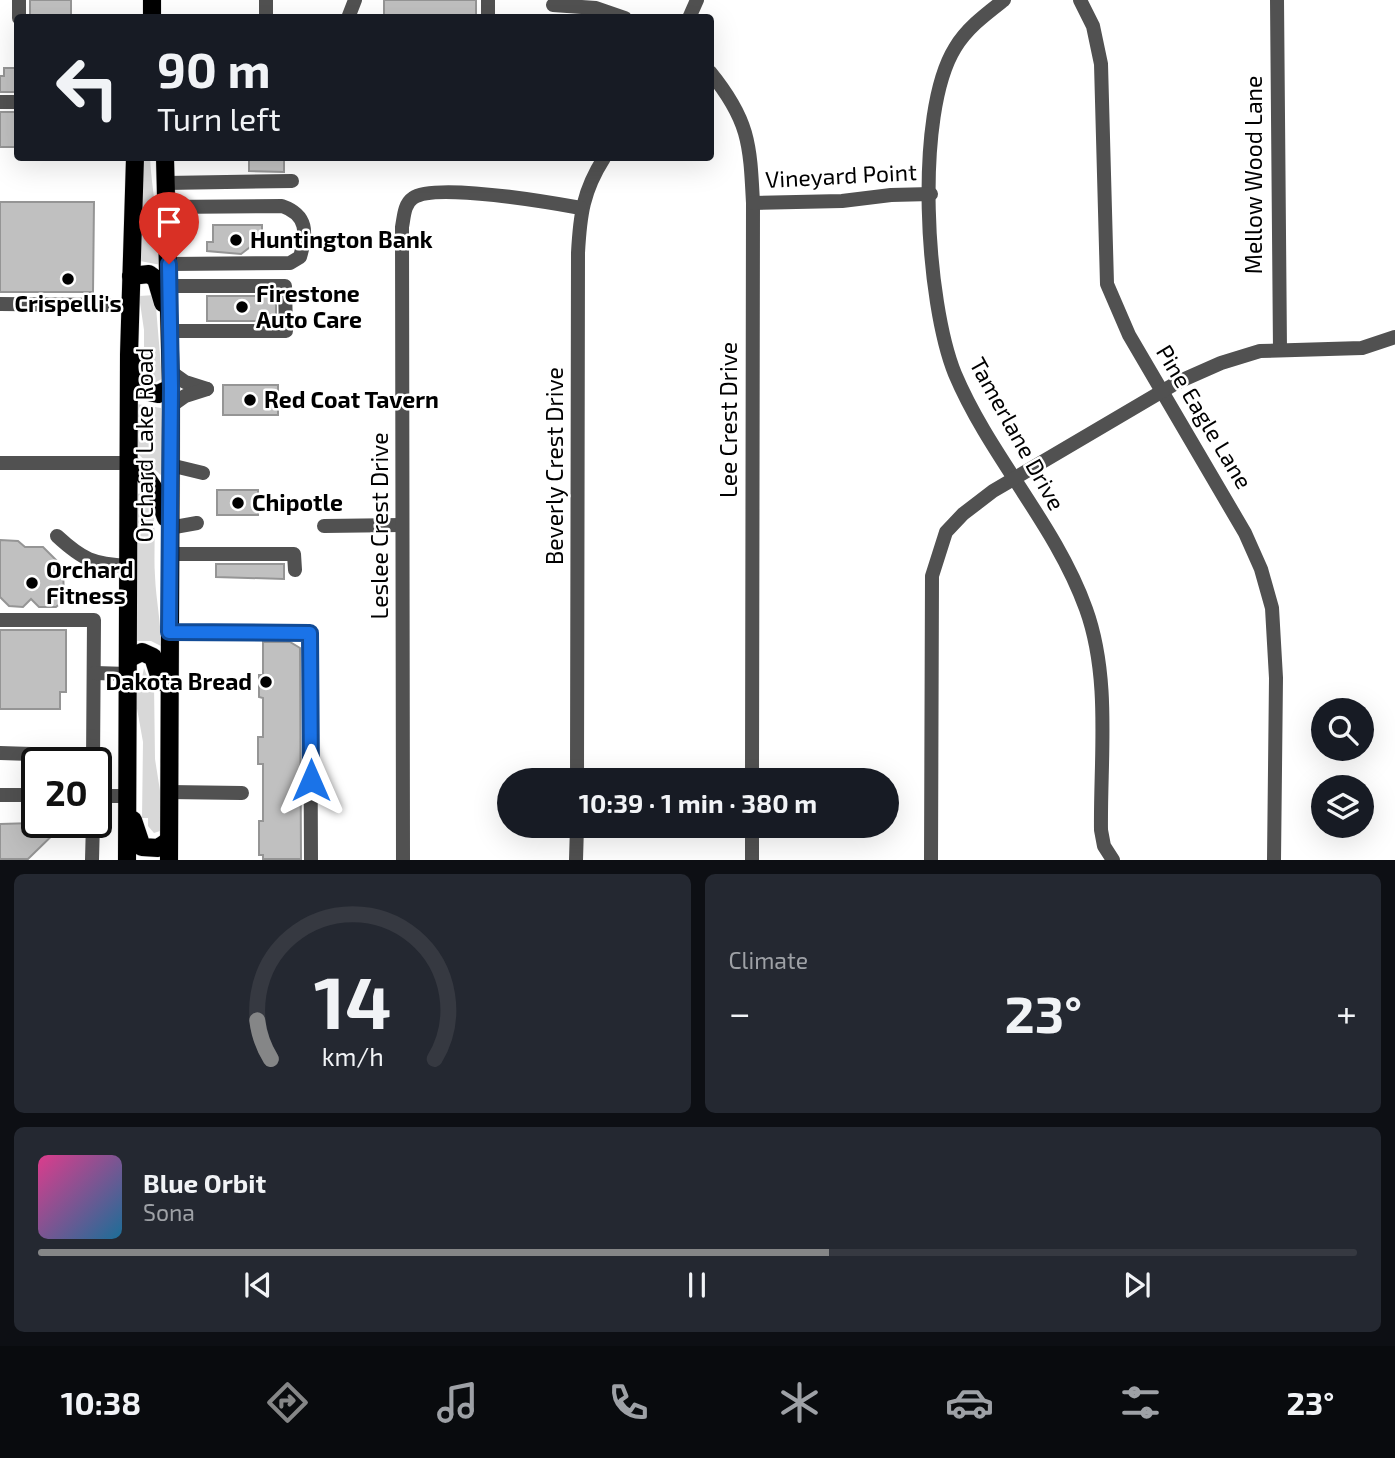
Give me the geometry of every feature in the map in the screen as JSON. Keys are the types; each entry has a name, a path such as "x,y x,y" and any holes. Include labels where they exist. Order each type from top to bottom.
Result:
{"main road":[{"name":"Orchard Lake Road","path":"127,859 130,305 135,161"},
{"name":"Orchard Lake Road","path":"165,161 171,389 169,850"},
{"path":"131,276 149,274 156,279 170,329"},
{"path":"130,305 140,385 149,394 171,389"},
{"path":"129,463 142,471 152,483 169,528"},
{"path":"128,666 142,652 157,661 169,712"},
{"path":"128,796 142,847 169,850"}],"street":[{"name":"Tamerlane Drive","path":"1004,0 979,19 954,48 939,87 933,118 930,194 933,292 940,330 955,374 972,408 1065,565 1086,608 1093,634 1100,685 1101,830 1104,846 1113,859"},
{"name":"Pine Eagle Lane","path":"1080,0 1093,26 1101,65 1107,284 1116,313 1245,533 1261,569 1272,608 1276,678 1274,859"},
{"name":"Mellow Wood Lane","path":"1277,0 1280,350"},
{"path":"553,5 596,8 613,14"},
{"name":"Lee Crest Drive","path":"714,77 735,103 750,142 753,203 752,768"},
{"name":"Beverly Crest Drive","path":"577,768 577,351 581,208 591,178 602,161"},
{"path":"166,183 292,181"},
{"name":"Leslee Crest Drive","path":"403,859 401,525 402,227 405,209 413,198 430,193 523,198 581,208"},
{"name":"Vineyard Point","path":"753,203 842,201 930,194"},
{"path":"167,207 282,206 296,211 303,219 303,247 300,257 289,263 169,264"},
{"path":"169,286 285,286 286,331 170,329"},
{"path":"0,304 108,304"},
{"path":"931,859 929,692 932,576 946,532 963,514 1014,479 1162,392 1221,363 1260,351 1362,348 1395,337"},
{"path":"0,463 129,463"},
{"path":"170,465 203,473"},
{"path":"169,528 197,523"},
{"path":"324,526 401,525"},
{"path":"57,536 80,557 100,565 128,566"},
{"path":"169,554 295,554 295,570"},
{"path":"0,620 94,620 93,747"},
{"path":"169,632 310,633 311,859"},
{"path":"95,673 128,666"},
{"path":"0,753 21,755"},
{"path":"169,792 242,793"},
{"path":"0,796 21,796"},
{"path":"112,796 128,796"},
{"path":"92,859 93,838"},
{"path":"576,838 576,859"},
{"path":"752,838 752,859"}],"shaded area":[{"path":"143,161 150,161 161,265 140,261"},
{"path":"155,295 162,379 154,383 149,375 144,374 144,330 139,296"},
{"path":"137,404 161,408 162,476 138,454"},
{"path":"146,492 149,495 155,535 155,576 161,646 151,641 137,641 137,494"},
{"path":"144,668 150,684 154,684 155,759 161,797 160,831 154,833 148,826 148,818 142,818 143,742 136,703 137,678 142,678"}],"building":[{"path":"30,0 71,0 71,14 30,14"},
{"path":"384,0 476,0 476,14 384,14"},
{"path":"4,68 14,68 14,92 0,92 0,76 4,76"},
{"path":"0,112 14,112 14,147 0,147"},
{"path":"249,161 284,161 284,172 249,171"},
{"path":"0,202 94,202 93,292 0,292"},
{"name":"Huntington Bank","path":"213,225 262,225 262,238 241,254 207,251 207,242 213,242"},
{"name":"Firestone Auto Care","path":"207,296 276,296 276,321 207,321"},
{"name":"Red Coat Tavern","path":"223,385 278,385 278,415 223,415"},
{"name":"Chipotle","path":"217,490 258,490 258,515 217,515"},
{"name":"Orchard Fitness","path":"0,540 18,541 25,547 43,547 63,567 64,600 56,607 39,607 31,599 23,607 9,606 0,597"},
{"path":"216,564 284,564 284,579 216,577"},
{"path":"0,630 66,630 66,692 60,692 60,709 0,709"},
{"path":"263,642 290,642 300,648 301,859 263,859 263,855 259,855 259,821 263,821 263,764 258,764 258,737 263,737 263,698 259,697 259,675 263,675"},
{"path":"21,823 21,838 50,838 28,859 0,859 0,824"}],"place":[{"name":"Huntington Bank","path":"236,240"},
{"name":"Crispelli's","path":"68,279"},
{"name":"Firestone Auto Care","path":"242,307"},
{"name":"Red Coat Tavern","path":"250,400"},
{"name":"Chipotle","path":"238,503"},
{"name":"Orchard Fitness","path":"32,583"},
{"name":"Dakota Bread","path":"266,682"}],"route":[{"path":"169,264 169,632 310,633 311,780"}]}
